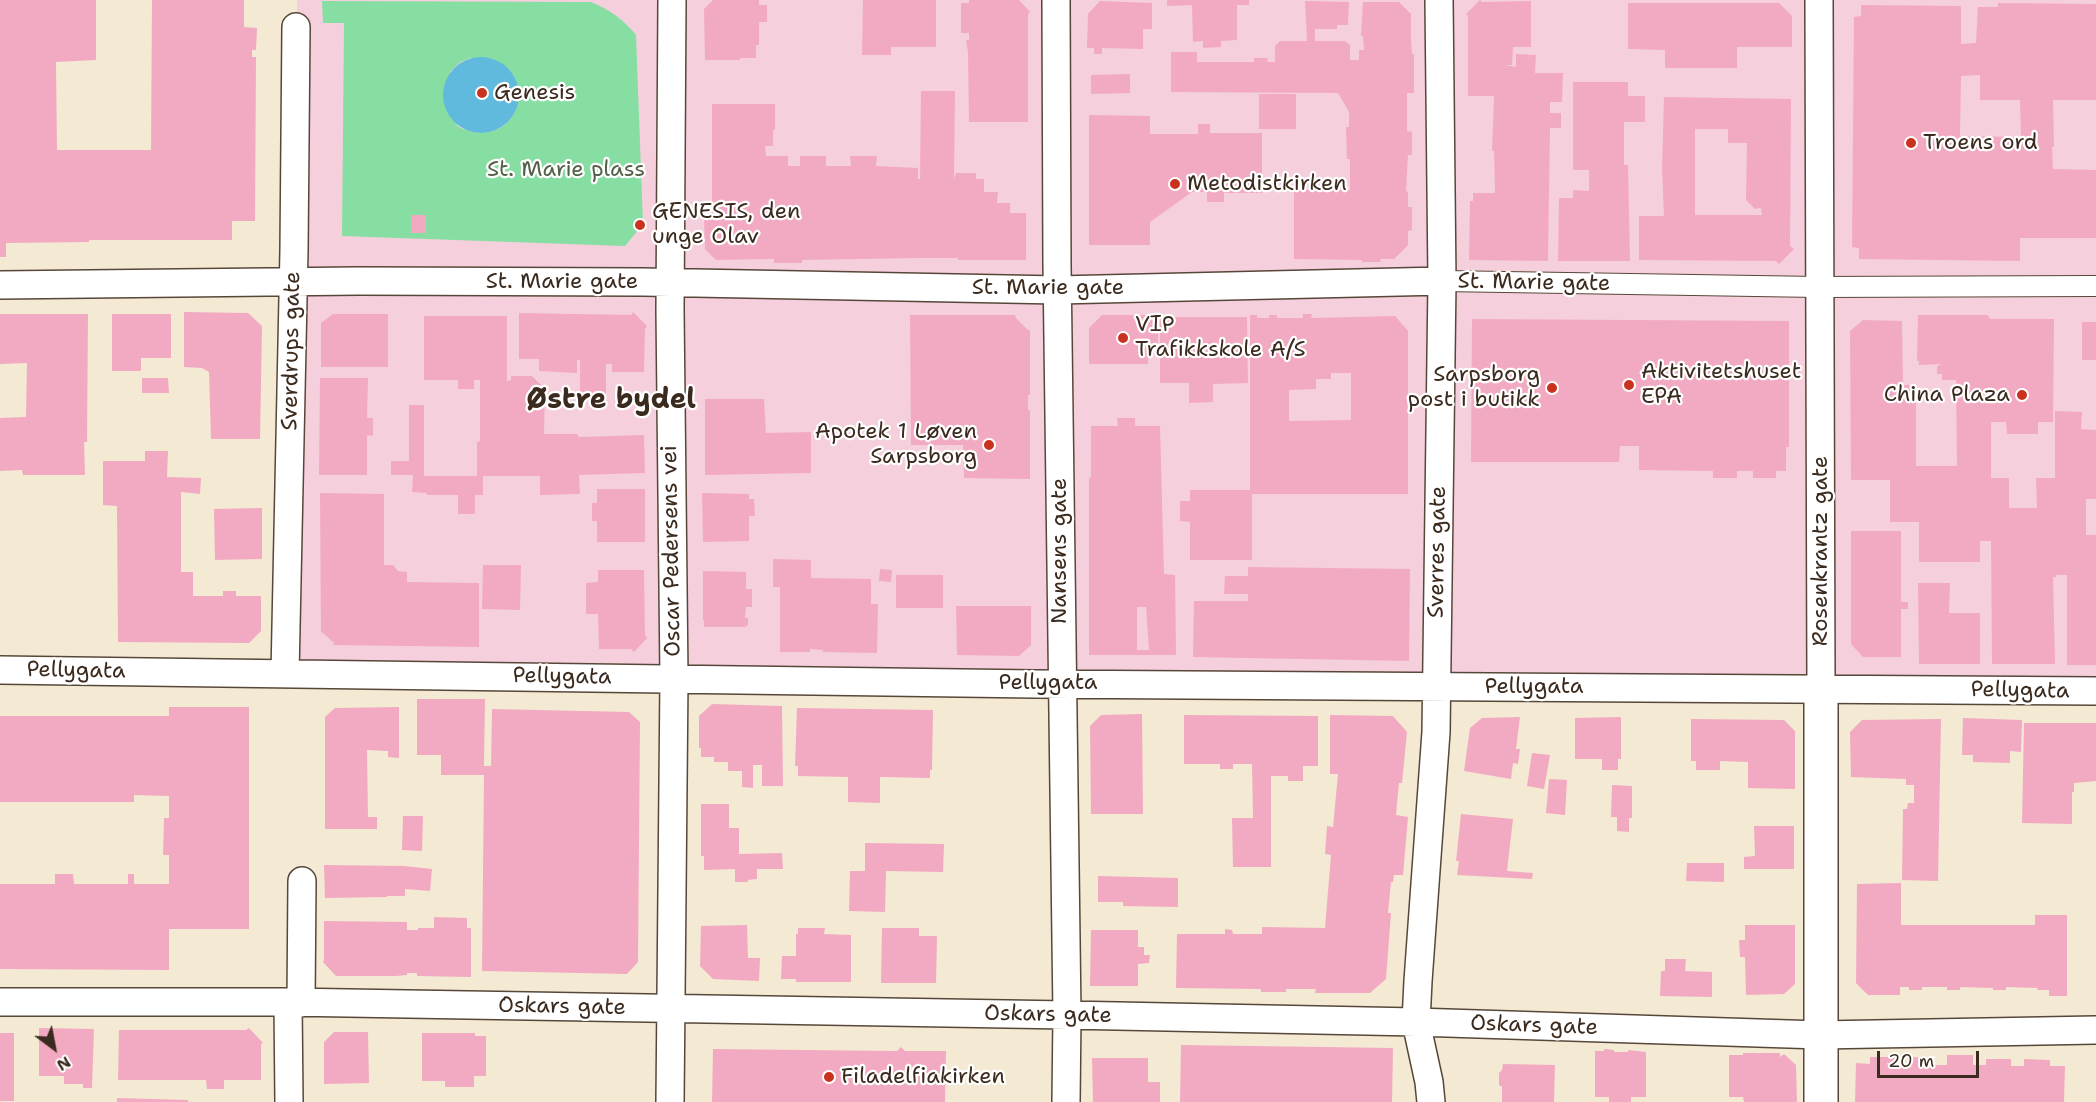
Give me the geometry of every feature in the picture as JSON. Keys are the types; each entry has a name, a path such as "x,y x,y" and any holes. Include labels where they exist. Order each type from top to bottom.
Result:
{"street":[{"name":"Oscar Pedersens vei","path":"670,1102 674,678 670,284 672,0"},
{"name":"Nansens gate","path":"1056,0 1066,1102"},
{"name":"Sverres gate","path":"1431,1102 1416,1022 1436,732 1442,281 1439,0"},
{"name":"Rosenkrantz gate","path":"1819,0 1818,287 1822,492 1821,1102"},
{"name":"Sverdrups gate","path":"285,674 296,27"},
{"name":"St. Marie gate","path":"0,285 643,282 1058,290 1442,281 1818,287 2096,286"},
{"name":"Pellygata","path":"0,670 1061,684 2096,691"},
{"path":"289,1102 302,881"},
{"name":"Oskars gate","path":"0,1002 295,1003 1067,1015 1416,1022 1820,1035 2096,1030"}],"shaded area":[{"path":"297,0 2096,0 2096,691 285,674"}],"green space":[{"name":"St. Marie plass","path":"322,1 591,2 610,12 636,35 643,224 625,246 342,236 344,23 323,23","holes":["470,58 513,74 518,89 518,102 514,114 506,123 496,130 484,132 471,131 457,126 450,72 459,63"]}],"water":[{"path":"474,57 488,57 502,63 513,74 517,80 519,95 517,110 508,122 496,131 474,133 460,127 449,116 443,102 443,88 449,74 460,63"}],"building":[{"path":"0,0 96,0 96,60 56,62 57,150 151,150 152,0 244,0 244,27 257,28 256,50 252,50 252,57 256,57 255,221 232,221 232,240 89,240 89,242 6,243 6,257 0,257"},
{"path":"713,0 759,0 759,5 767,5 767,22 759,22 759,45 756,45 756,58 705,60 704,9"},
{"path":"863,0 936,0 936,47 891,47 891,55 862,55"},
{"path":"969,0 1019,0 1030,12 1028,14 1028,122 969,122 966,40 969,40 969,33 961,33 961,3 969,3"},
{"path":"1167,0 1249,0 1249,5 1237,5 1237,40 1221,41 1221,47 1203,48 1203,41 1193,42 1192,5 1167,6"},
{"path":"1480,0 1482,2 1531,1 1531,47 1513,47 1512,65 1505,65 1516,67 1516,54 1536,55 1535,73 1563,73 1562,102 1550,102 1550,113 1561,113 1561,128 1550,128 1548,261 1469,260 1470,201 1473,201 1473,193 1495,193 1494,151 1492,151 1494,96 1468,96 1468,16 1466,14"},
{"path":"1100,1 1152,3 1152,29 1143,29 1143,49 1102,48 1102,54 1094,54 1094,48 1087,48 1088,14"},
{"path":"1305,1 1349,2 1348,25 1337,25 1337,29 1315,29 1315,41 1345,41 1350,45 1350,60 1359,60 1359,50 1364,50 1363,36 1361,36 1363,2 1399,2 1411,14 1414,93 1407,93 1407,131 1412,132 1412,155 1408,155 1406,191 1408,192 1408,207 1412,207 1412,230 1408,231 1408,245 1394,259 1362,262 1362,260 1294,259 1294,190 1350,190 1350,159 1347,159 1346,127 1349,127 1349,112 1338,93 1171,92 1171,52 1197,52 1197,62 1254,62 1254,58 1268,58 1267,62 1275,62 1275,46 1280,41 1307,41"},
{"path":"1628,3 1779,3 1792,16 1792,47 1737,47 1737,68 1665,68 1665,50 1628,49"},
{"path":"1998,3 2096,4 2096,100 2053,100 2054,147 2052,147 2053,169 2096,170 2096,238 2020,238 2020,261 1859,259 1859,248 1852,247 1854,17 1861,16 1861,5 1961,6 1961,44 1976,43 1978,7 1998,7","holes":["1980,75 1980,100 2020,100 2021,137 1960,136 1961,76"]},
{"path":"1130,74 1130,93 1091,94 1091,75"},
{"path":"1573,82 1628,82 1628,96 1645,96 1645,122 1624,122 1624,165 1628,165 1630,261 1558,261 1559,198 1573,198 1573,190 1589,191 1589,170 1573,170"},
{"path":"921,91 955,91 954,179 956,173 976,173 976,179 984,179 984,192 998,192 997,203 1010,203 1010,213 1026,213 1026,260 918,258 802,260 802,263 774,263 774,259 716,260 705,249 704,220 712,220 712,104 775,104 773,146 765,146 766,156 788,156 788,166 800,166 800,156 826,156 826,166 851,166 850,156 877,156 876,166 918,168 918,179 920,179"},
{"path":"1259,94 1296,94 1296,129 1259,129"},
{"path":"1664,97 1791,99 1790,246 1794,249 1779,264 1776,261 1639,260 1639,216 1664,216 1662,168","holes":["1695,129 1728,129 1728,143 1747,143 1746,200 1755,209 1761,208 1762,215 1695,215"]},
{"name":"Metodistkirken","path":"1089,115 1150,116 1150,134 1198,134 1198,124 1210,124 1210,133 1262,133 1262,193 1224,193 1224,202 1207,202 1207,192 1192,192 1150,222 1150,245 1089,245"},
{"path":"411,215 426,215 426,233 411,233"},
{"path":"184,312 248,313 262,326 260,439 211,439 209,372 202,368 184,367"},
{"path":"633,312 647,326 645,329 644,372 612,372 612,364 606,364 606,394 580,393 580,360 577,360 577,373 539,371 539,359 519,359 519,313 631,315"},
{"path":"0,314 88,314 85,475 23,475 22,470 0,471 0,418 26,417 27,363 0,364"},
{"path":"112,314 171,314 171,358 141,358 141,371 112,371"},
{"path":"333,314 388,314 388,367 321,367 321,323"},
{"path":"1303,314 1312,314 1311,318 1395,316 1408,331 1408,494 1252,494 1252,560 1190,560 1190,522 1180,521 1180,501 1190,501 1190,490 1250,490 1250,315 1257,315 1257,318 1277,315 1277,318 1303,318","holes":["1331,373 1351,373 1351,420 1289,421 1289,390 1316,389 1316,379 1331,379"]},
{"path":"910,315 1016,315 1015,317 1030,330 1028,410 1030,410 1030,479 964,478 963,445 911,445"},
{"name":"VIP Trafikkskole A/S","path":"1102,315 1148,315 1149,318 1158,318 1158,349 1148,349 1148,364 1089,364 1089,328"},
{"path":"1918,315 1988,315 1990,319 2054,319 2053,422 2038,422 2038,434 2007,434 2006,422 1991,422 1991,478 2009,478 2009,508 2037,508 2036,478 2055,478 2055,411 2082,412 2081,429 2096,430 2096,499 2086,499 2086,535 2096,535 2096,665 2067,665 2067,575 2053,577 2055,664 1992,664 1991,541 1980,541 1980,562 1919,562 1919,522 1890,522 1890,480 1851,480 1850,331 1863,320 1902,321 1903,385 1916,385 1916,466 1957,466 1956,380 1942,380 1942,374 1937,374 1937,366 1942,364 1919,365 1917,361"},
{"path":"424,316 507,316 507,381 511,380 511,376 532,376 545,389 544,434 577,434 579,437 644,435 645,473 579,475 580,494 540,495 540,476 483,476 483,495 475,495 475,514 458,514 458,495 427,495 427,493 412,492 413,475 391,475 391,461 409,461 409,405 424,405 424,476 477,476 477,442 480,441 480,380 474,380 474,389 458,389 458,380 424,380"},
{"path":"1160,317 1247,317 1248,383 1213,384 1213,402 1189,403 1189,383 1160,383"},
{"path":"1472,319 1789,321 1789,447 1786,447 1786,471 1776,471 1776,478 1753,478 1753,471 1737,471 1737,478 1713,478 1713,471 1639,470 1639,446 1620,446 1619,462 1471,462"},
{"path":"2082,322 2096,322 2096,360 2082,360"},
{"path":"142,378 168,378 169,393 142,393"},
{"path":"320,378 368,378 367,418 373,418 373,436 367,435 367,475 319,475"},
{"path":"705,399 764,399 766,433 811,432 811,473 705,475"},
{"path":"1117,418 1135,418 1135,426 1160,426 1164,574 1175,575 1176,655 1089,655 1091,426 1118,426","holes":["1137,607 1146,607 1149,650 1137,650"]},
{"path":"145,451 168,451 167,477 201,478 200,494 181,492 181,572 193,572 193,596 223,596 223,591 236,591 236,596 261,596 261,631 249,643 118,642 117,506 103,505 103,461 145,461"},
{"path":"597,489 645,489 645,542 597,542 597,521 592,521 592,503 597,503"},
{"path":"320,493 384,494 384,565 393,565 398,571 407,572 407,582 479,583 479,647 333,645 334,643 321,633"},
{"path":"702,493 749,494 749,499 754,499 755,516 749,516 749,541 703,542"},
{"path":"262,508 262,559 215,560 214,509"},
{"path":"1851,531 1901,531 1901,602 1908,602 1908,609 1901,609 1901,657 1863,657 1851,644"},
{"path":"773,559 811,560 811,578 871,579 871,604 878,604 877,653 823,652 823,650 810,649 810,652 780,652 780,587 773,587"},
{"path":"483,565 521,565 520,610 482,609"},
{"path":"1248,567 1410,569 1409,661 1193,657 1194,601 1248,601 1248,594 1224,594 1225,576 1248,576"},
{"path":"880,569 892,570 891,582 879,581"},
{"path":"598,570 644,570 645,635 647,638 634,652 631,649 599,649 598,614 586,614 586,583 598,582"},
{"path":"703,571 746,572 746,589 752,589 752,607 746,607 745,618 748,618 748,625 745,627 704,627"},
{"path":"896,575 943,575 943,608 896,608"},
{"path":"1918,583 1950,583 1949,613 1980,613 1980,664 1919,664"},
{"path":"956,606 1031,606 1031,645 1019,656 957,655"},
{"path":"417,699 485,699 484,766 491,766 492,709 629,712 640,722 638,962 627,974 482,971 484,775 441,775 441,755 417,755"},
{"path":"712,704 782,706 783,786 762,786 762,765 753,765 753,788 742,787 742,771 728,771 728,762 714,762 714,757 701,757 699,716"},
{"path":"169,707 249,707 249,929 169,929 169,970 0,969 0,884 55,884 55,874 73,874 74,884 128,884 128,874 134,874 134,884 169,884 169,855 163,855 164,818 169,818 169,796 134,795 134,802 0,802 0,716 169,716"},
{"path":"399,707 399,758 388,757 388,751 367,750 368,817 377,817 377,829 325,829 325,717 335,708"},
{"path":"797,708 933,710 930,778 880,777 880,803 848,802 848,777 798,776 798,766 795,766"},
{"path":"1142,714 1143,814 1091,814 1090,726 1101,715"},
{"path":"1184,715 1318,716 1318,766 1303,766 1303,781 1288,781 1288,776 1271,776 1271,867 1233,867 1232,818 1253,818 1252,764 1233,764 1233,769 1220,769 1220,764 1184,764"},
{"path":"1330,715 1393,716 1407,732 1396,815 1408,817 1403,875 1394,875 1393,882 1391,882 1386,979 1370,993 1315,993 1316,989 1261,992 1261,989 1176,988 1177,934 1225,934 1225,929 1232,930 1233,934 1262,934 1262,927 1325,928 1331,855 1325,854 1327,826 1333,827 1338,774 1330,774"},
{"path":"1520,717 1516,749 1520,749 1518,764 1513,763 1511,779 1464,771 1470,728 1482,718"},
{"path":"1621,717 1621,759 1618,759 1618,770 1602,770 1602,759 1575,759 1575,718"},
{"path":"1963,718 2022,720 2021,752 2010,751 2010,763 1973,762 1973,755 1962,755"},
{"path":"1691,719 1784,720 1795,731 1795,789 1748,788 1748,762 1720,761 1720,770 1696,770 1696,761 1691,761"},
{"path":"1941,719 1938,881 1902,880 1903,809 1907,809 1908,803 1914,803 1914,785 1906,785 1906,779 1851,777 1850,732 1862,720"},
{"path":"2024,723 2096,723 2096,781 2074,783 2072,824 2022,823"},
{"path":"1532,753 1550,755 1544,789 1527,786"},
{"path":"1549,779 1567,780 1565,815 1546,813"},
{"path":"1612,785 1632,786 1632,818 1629,818 1629,832 1617,831 1617,817 1611,817"},
{"path":"701,804 729,804 729,828 739,828 739,854 782,853 783,869 757,869 757,879 748,880 748,882 735,882 735,869 704,870 704,856 701,856"},
{"path":"1461,814 1513,819 1507,871 1533,873 1532,879 1457,875 1459,861 1456,861"},
{"path":"403,816 423,816 422,851 402,850"},
{"path":"1754,826 1794,826 1794,869 1744,869 1744,857 1755,856"},
{"path":"865,843 944,844 943,872 886,871 885,912 849,911 850,871 865,871"},
{"path":"1687,863 1724,863 1724,882 1686,881"},
{"path":"324,865 404,866 432,869 430,891 405,889 405,896 325,898"},
{"path":"1098,876 1178,878 1178,907 1123,906 1123,902 1098,902"},
{"path":"1901,883 1901,925 2035,925 2035,915 2067,915 2067,996 2049,996 2049,990 2037,990 2038,988 2006,987 2006,990 1960,987 1960,990 1947,990 1947,987 1922,987 1922,990 1909,990 1909,987 1900,987 1900,995 1868,995 1856,983 1857,884"},
{"path":"434,917 467,918 467,928 471,928 471,977 417,976 417,973 396,976 336,976 323,962 324,921 407,922 407,930 418,930 418,928 434,928"},
{"path":"747,925 748,958 760,958 759,981 713,979 700,966 701,926"},
{"path":"1745,925 1795,925 1795,984 1784,994 1746,995 1745,957 1740,957 1739,940 1745,940"},
{"path":"798,928 825,928 824,934 851,935 851,982 796,982 796,979 781,979 782,956 796,956"},
{"path":"882,928 919,928 919,936 937,936 936,983 881,983"},
{"path":"1091,930 1138,930 1138,947 1144,947 1144,955 1150,955 1149,963 1138,964 1138,986 1090,986"},
{"path":"1665,959 1686,959 1685,971 1712,972 1712,997 1660,996 1661,971 1665,971"},
{"path":"39,1028 94,1029 92,1088 83,1088 83,1084 64,1084 64,1076 39,1076"},
{"path":"249,1028 263,1043 261,1044 261,1080 224,1080 224,1089 207,1089 206,1080 118,1080 119,1030 246,1030"},
{"path":"334,1032 368,1032 369,1083 324,1084 324,1042"},
{"path":"0,1033 14,1033 14,1101 0,1101"},
{"path":"422,1033 475,1033 475,1036 486,1036 486,1076 474,1076 474,1087 445,1087 445,1081 422,1081"},
{"path":"1181,1045 1393,1048 1392,1102 1180,1102"},
{"name":"Filadelfiakirken","path":"901,1047 905,1051 946,1051 945,1102 712,1102 713,1049 897,1051"},
{"path":"1604,1049 1614,1050 1614,1052 1628,1052 1628,1050 1646,1052 1646,1097 1631,1097 1631,1102 1609,1102 1609,1097 1595,1097 1595,1051 1604,1051"},
{"path":"1743,1053 1780,1053 1780,1057 1784,1054 1796,1065 1797,1102 1744,1102 1743,1097 1729,1097 1729,1055 1743,1055"},
{"path":"1947,1055 1973,1055 1973,1065 1986,1065 1986,1059 2011,1059 2011,1066 2024,1066 2024,1059 2050,1060 2050,1066 2065,1066 2064,1102 1855,1102 1856,1063 1870,1064 1870,1057 1896,1057 1896,1064 1909,1064 1909,1057 1934,1058 1934,1065 1947,1065"},
{"path":"1092,1058 1148,1058 1148,1082 1160,1082 1160,1102 1093,1102"},
{"path":"1503,1064 1555,1065 1554,1102 1502,1102 1499,1073"},
{"path":"117,1098 188,1100 188,1102 117,1102"}],"place":[{"name":"Genesis","path":"482,93"},
{"name":"Troens ord","path":"1911,143"},
{"name":"Metodistkirken","path":"1175,184"},
{"name":"GENESIS, den unge Olav","path":"640,225"},
{"name":"VIP Trafikkskole A/S","path":"1123,338"},
{"name":"Aktivitetshuset EPA","path":"1629,385"},
{"name":"Sarpsborg post i butikk","path":"1552,388"},
{"name":"China Plaza","path":"2022,395"},
{"name":"Apotek 1 Løven Sarpsborg","path":"989,445"},
{"name":"Filadelfiakirken","path":"829,1077"}],"district":[{"name":"Østre bydel","path":"611,401"}]}
